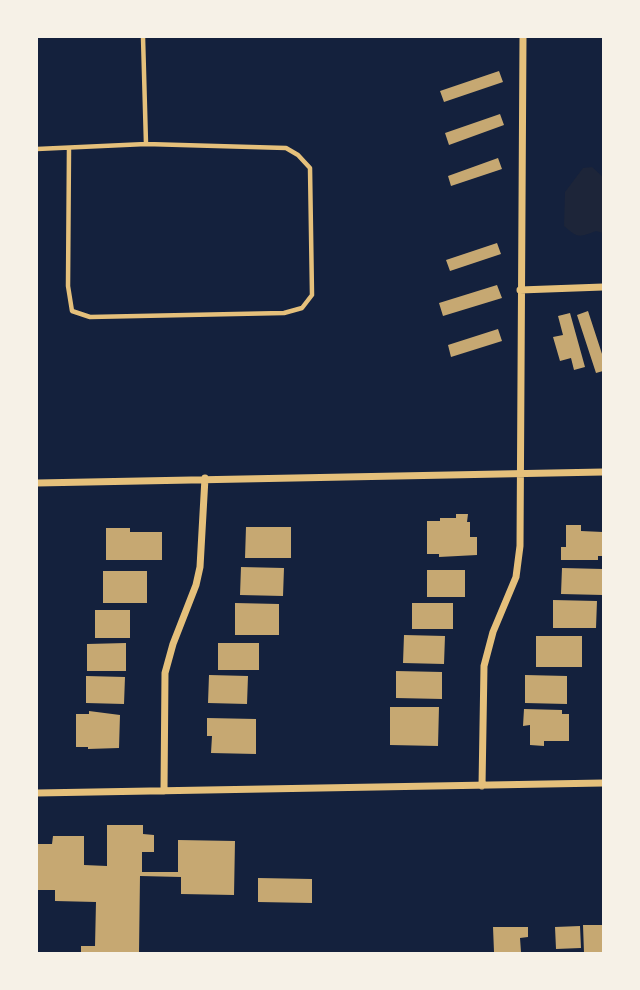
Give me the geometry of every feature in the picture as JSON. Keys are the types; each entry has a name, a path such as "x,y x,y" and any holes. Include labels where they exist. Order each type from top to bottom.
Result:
{"street":[{"path":"482,786 484,666 493,632 519,563 523,37"},
{"path":"520,289 603,287"},
{"path":"37,483 603,471"},
{"path":"164,791 166,673 173,644 196,585 200,567 205,478"},
{"path":"37,793 603,783"}],"lane":[{"path":"143,37 146,144"},
{"path":"37,149 146,144 286,148 298,155 310,168 312,295 302,308 284,313 90,317 72,311 68,286 69,148"}],"shaded area":[{"path":"592,167 603,177 603,233 596,231 579,236 564,226 565,192 583,168"}],"building":[{"path":"499,71 503,82 444,102 440,91"},
{"path":"500,114 504,125 449,145 445,133"},
{"path":"498,158 502,169 451,186 448,176"},
{"path":"497,243 501,254 450,271 446,260"},
{"path":"497,285 502,298 443,316 439,303"},
{"path":"588,311 603,357 603,371 596,373 577,315"},
{"path":"570,313 585,367 574,370 571,358 560,361 553,337 563,335 558,316"},
{"path":"498,329 502,341 451,357 448,345"},
{"path":"456,514 468,514 470,537 477,537 477,555 439,557 439,554 427,554 427,521 456,518"},
{"path":"566,525 581,525 581,531 603,532 603,556 598,556 598,560 561,560 561,547 566,547"},
{"path":"246,527 291,527 291,558 245,558"},
{"path":"106,528 130,528 130,532 162,532 162,560 106,560"},
{"path":"241,567 284,568 283,596 240,595"},
{"path":"562,568 603,569 603,595 561,594"},
{"path":"427,570 465,570 465,597 427,597"},
{"path":"103,571 147,571 147,603 103,603"},
{"path":"553,600 597,601 596,628 553,628"},
{"path":"235,603 279,604 279,635 235,635"},
{"path":"412,603 453,603 453,629 412,629"},
{"path":"95,610 130,610 130,638 95,638"},
{"path":"404,635 445,636 444,664 403,663"},
{"path":"536,636 582,636 582,667 536,667"},
{"path":"126,643 126,671 87,671 87,644"},
{"path":"218,643 259,643 259,670 218,670"},
{"path":"396,671 442,672 442,699 396,698"},
{"path":"209,675 248,676 247,704 208,703"},
{"path":"525,675 567,676 567,704 525,703"},
{"path":"86,676 125,677 124,704 86,703"},
{"path":"390,707 439,707 438,746 390,745"},
{"path":"524,709 562,710 562,714 569,714 569,741 544,741 544,746 530,745 530,725 523,726"},
{"path":"89,711 120,715 119,748 76,747 76,714 89,714"},
{"path":"207,718 256,719 256,754 211,753 212,736 207,736"},
{"path":"107,825 143,825 143,834 154,835 154,852 142,852 142,872 178,872 178,840 235,841 234,895 181,894 181,877 140,876 139,953 81,953 81,946 95,946 96,902 55,901 55,890 37,890 37,844 52,844 53,836 84,836 84,865 107,866"},
{"path":"258,878 312,879 312,903 258,902"},
{"path":"583,925 603,925 603,953 584,953"},
{"path":"580,926 581,948 556,949 555,927"},
{"path":"493,927 528,927 528,937 520,938 521,952 494,952"}]}
